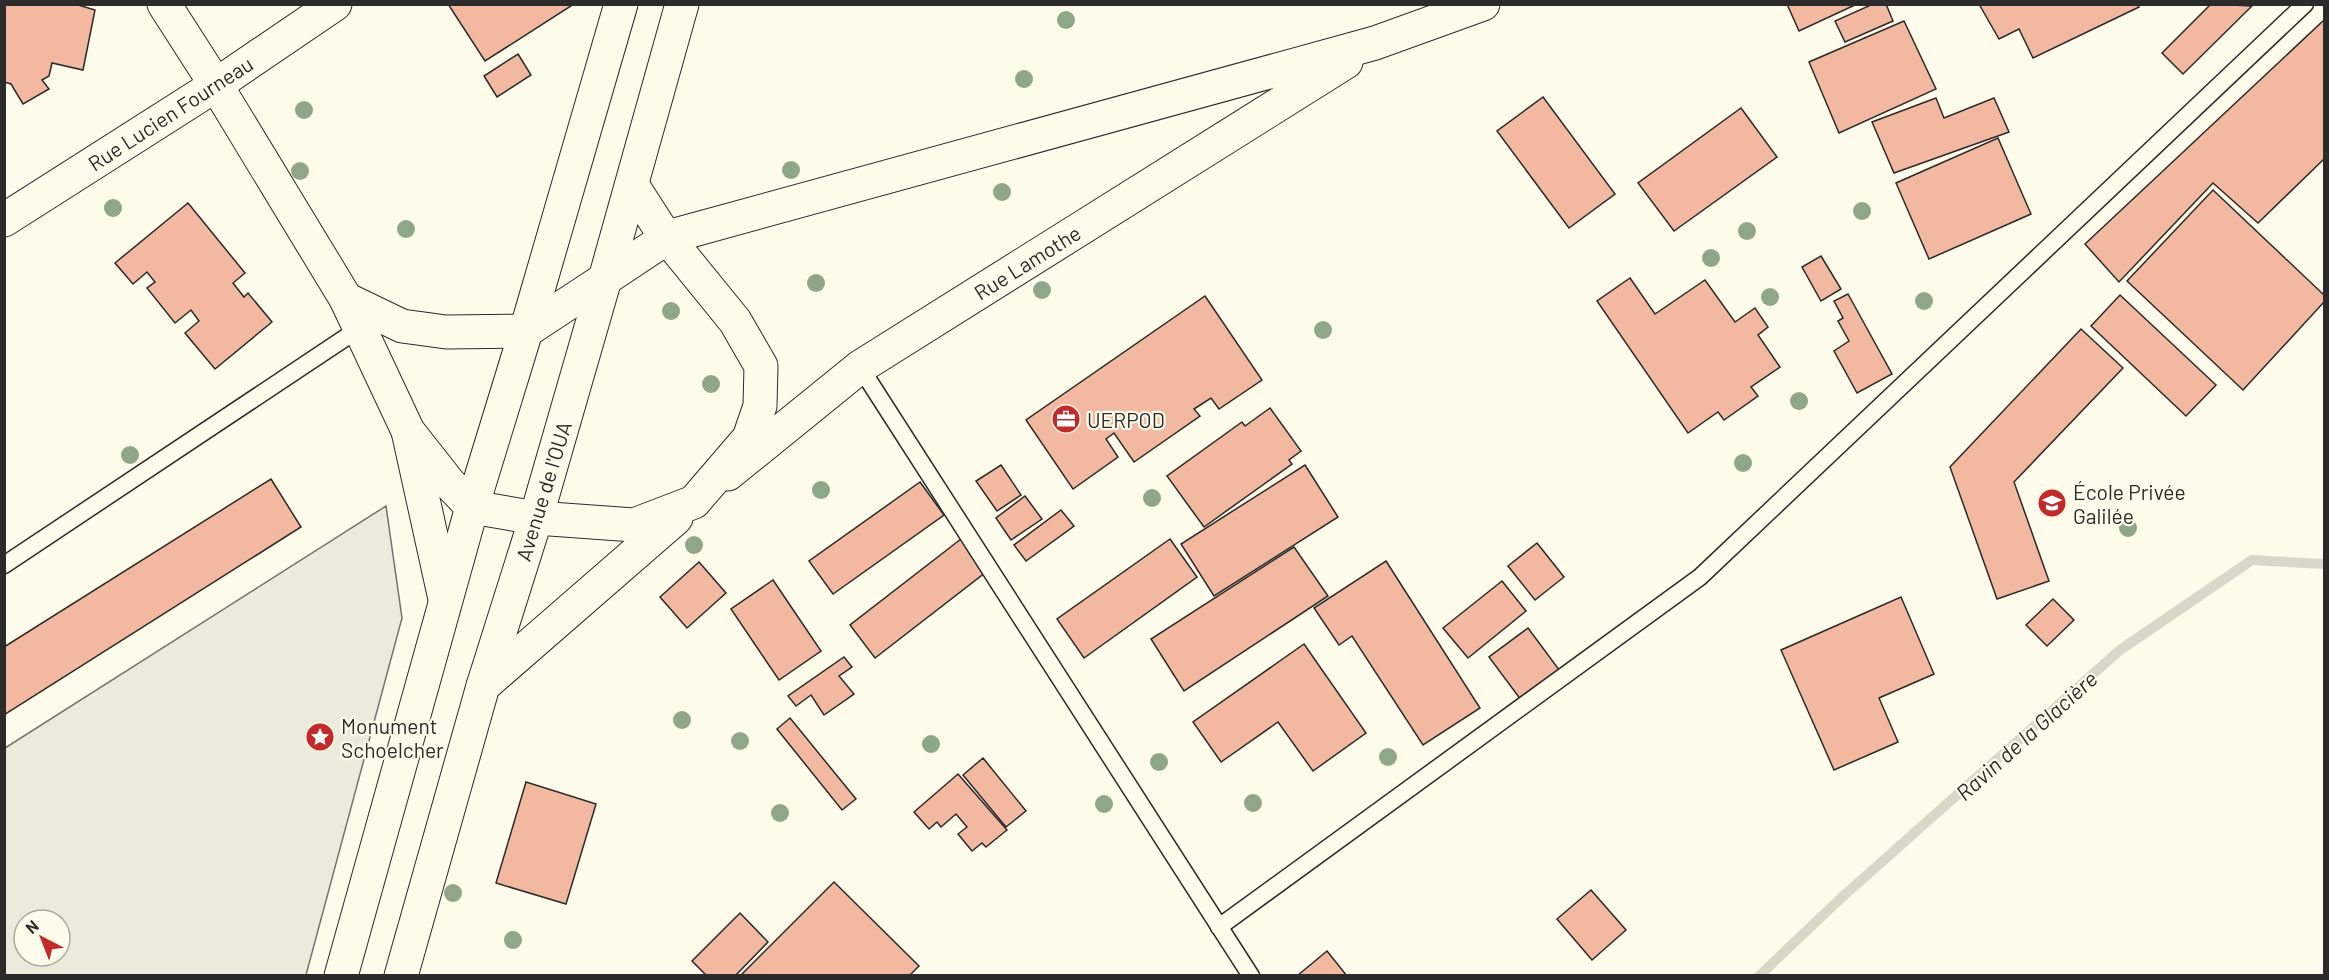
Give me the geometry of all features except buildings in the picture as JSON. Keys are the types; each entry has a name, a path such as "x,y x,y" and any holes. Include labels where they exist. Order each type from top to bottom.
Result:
{"street":[{"path":"164,4 216,84 346,299 360,328 408,431 446,602"},
{"name":"Rue Lucien Fourneau","path":"4,220 216,84 335,4"},
{"path":"341,975 472,507 621,4"},
{"name":"Avenue de l'OUA","path":"401,975 483,686 536,518 605,279 681,4"},
{"name":"Rue Lamothe","path":"526,331 668,237 1375,44 1483,4"},
{"name":"Rue Lamothe","path":"694,502 860,367 1375,44"},
{"path":"483,686 694,502 749,438 760,406 760,366 735,321 668,237 632,185"},
{"path":"346,299 402,326 479,333 526,331"},
{"path":"408,431 449,483 472,507 536,518 634,525 694,502"}],"lane":[{"path":"1219,927 1700,578 2305,4"},
{"path":"4,566 360,328"},
{"path":"860,367 1251,975"}],"shaded area":[{"path":"386,506 402,618 306,975 5,975 5,748"}],"waterway":[{"name":"Ravin de la Glacière","path":"1759,976 1840,899 2120,650 2252,560 2324,564"}],"place":[{"name":"UERPOD","path":"1066,419"},
{"name":"École Privée Galilée","path":"2052,503"},
{"name":"Monument Schoelcher","path":"320,737"}]}
